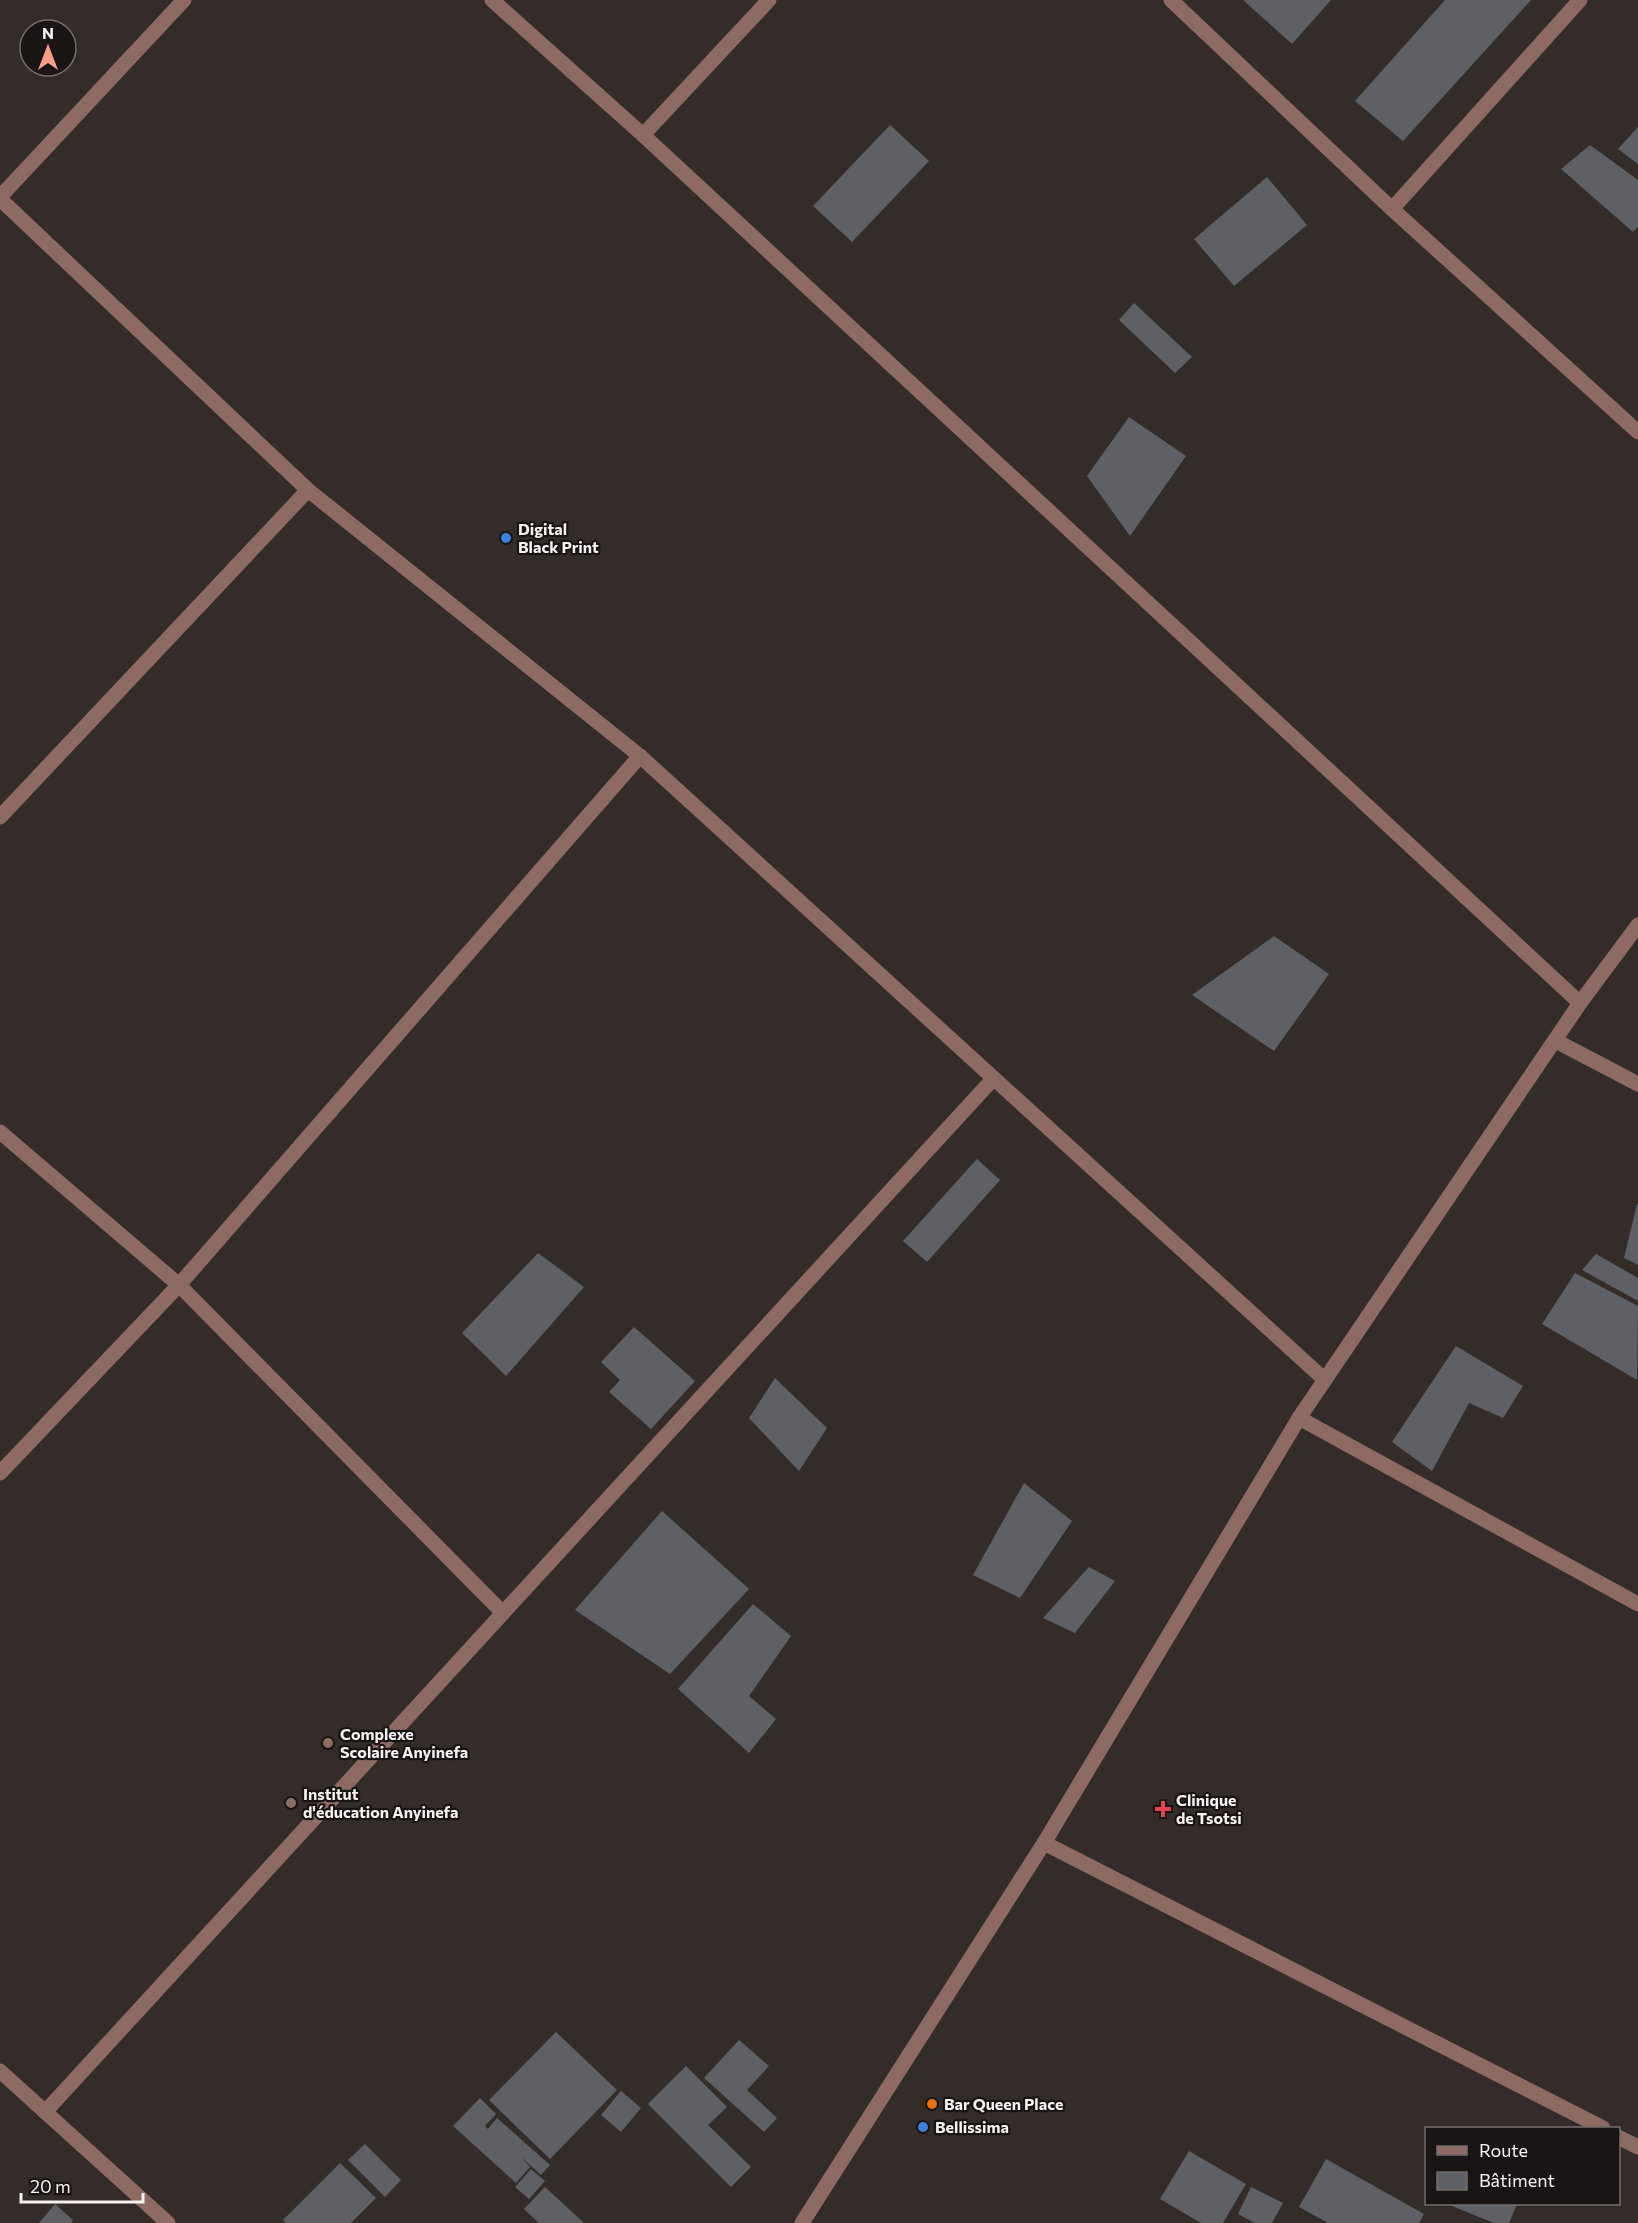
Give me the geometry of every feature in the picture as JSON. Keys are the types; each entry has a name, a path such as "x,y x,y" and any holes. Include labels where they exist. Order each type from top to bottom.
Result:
{"street":[{"path":"184,0 0,198 308,490 639,756 1325,1380"},
{"path":"492,0 643,135 1580,1003"},
{"path":"643,135 769,0"},
{"path":"1171,0 1392,209 1638,432"},
{"path":"1392,209 1580,0"},
{"path":"0,817 308,490"},
{"path":"0,1473 179,1285 639,756"},
{"path":"810,2220 1044,1843 1299,1418 1580,1003 1638,925"},
{"path":"1556,1041 1638,1084"},
{"path":"45,2112 993,1079"},
{"path":"0,1132 179,1285 502,1612"},
{"path":"1299,1418 1638,1604"},
{"path":"1044,1843 1601,2127"},
{"path":"0,2071 168,2223"},
{"path":"1620,2138 1638,2146"}],"building":[{"path":"1243,0 1331,0 1292,44"},
{"path":"1445,0 1531,0 1403,141 1355,101"},
{"path":"890,125 929,161 852,242 813,206"},
{"path":"1638,127 1638,164 1618,149"},
{"path":"1590,145 1638,180 1638,227 1633,232 1561,169"},
{"path":"1267,177 1307,225 1234,286 1194,239"},
{"path":"1134,303 1192,357 1175,373 1119,320"},
{"path":"1129,417 1186,456 1130,536 1087,476"},
{"path":"1274,936 1329,974 1274,1051 1192,995"},
{"path":"977,1159 1000,1180 927,1262 903,1241"},
{"path":"1638,1204 1638,1265 1624,1258"},
{"path":"538,1253 584,1287 506,1376 462,1333"},
{"path":"1596,1254 1638,1278 1638,1301 1582,1270"},
{"path":"1575,1273 1638,1306 1637,1380 1542,1324"},
{"path":"634,1327 695,1381 651,1429 609,1392 620,1380 601,1362"},
{"path":"1456,1346 1523,1386 1503,1418 1469,1403 1432,1471 1392,1442"},
{"path":"775,1378 827,1428 799,1471 749,1418"},
{"path":"1024,1483 1072,1521 1020,1598 973,1575"},
{"path":"662,1511 749,1589 670,1674 575,1610"},
{"path":"1089,1567 1115,1581 1075,1633 1043,1618"},
{"path":"753,1604 791,1636 749,1696 776,1719 749,1753 678,1689"},
{"path":"556,2032 617,2090 550,2159 489,2100"},
{"path":"739,2040 769,2066 747,2090 777,2118 764,2132 704,2078"},
{"path":"686,2066 727,2107 708,2125 751,2167 731,2187 648,2104"},
{"path":"621,2091 641,2108 621,2132 601,2115"},
{"path":"480,2098 496,2114 485,2126 488,2129 497,2118 550,2165 541,2175 521,2157 530,2167 516,2183 453,2126"},
{"path":"365,2144 401,2180 385,2197 348,2160"},
{"path":"1189,2151 1246,2184 1223,2223 1201,2223 1160,2199"},
{"path":"1326,2159 1424,2214 1419,2223 1328,2223 1299,2207"},
{"path":"340,2163 376,2198 351,2223 286,2223 283,2220"},
{"path":"531,2169 545,2181 529,2199 515,2187"},
{"path":"545,2187 584,2223 539,2223 524,2209"},
{"path":"1251,2187 1283,2203 1272,2223 1255,2223 1238,2214"},
{"path":"55,2204 73,2220 71,2223 39,2223"},
{"path":"1449,2205 1517,2205 1509,2223 1494,2223"}],"place":[{"name":"Digital Black Print","path":"506,538"},
{"name":"Complexe Scolaire Anyinefa","path":"328,1743"},
{"name":"Institut d'éducation Anyinefa","path":"291,1803"},
{"name":"Clinique de Tsotsi","path":"1163,1809"},
{"name":"Bar Queen Place","path":"932,2104"},
{"name":"Bellissima","path":"923,2127"}]}
